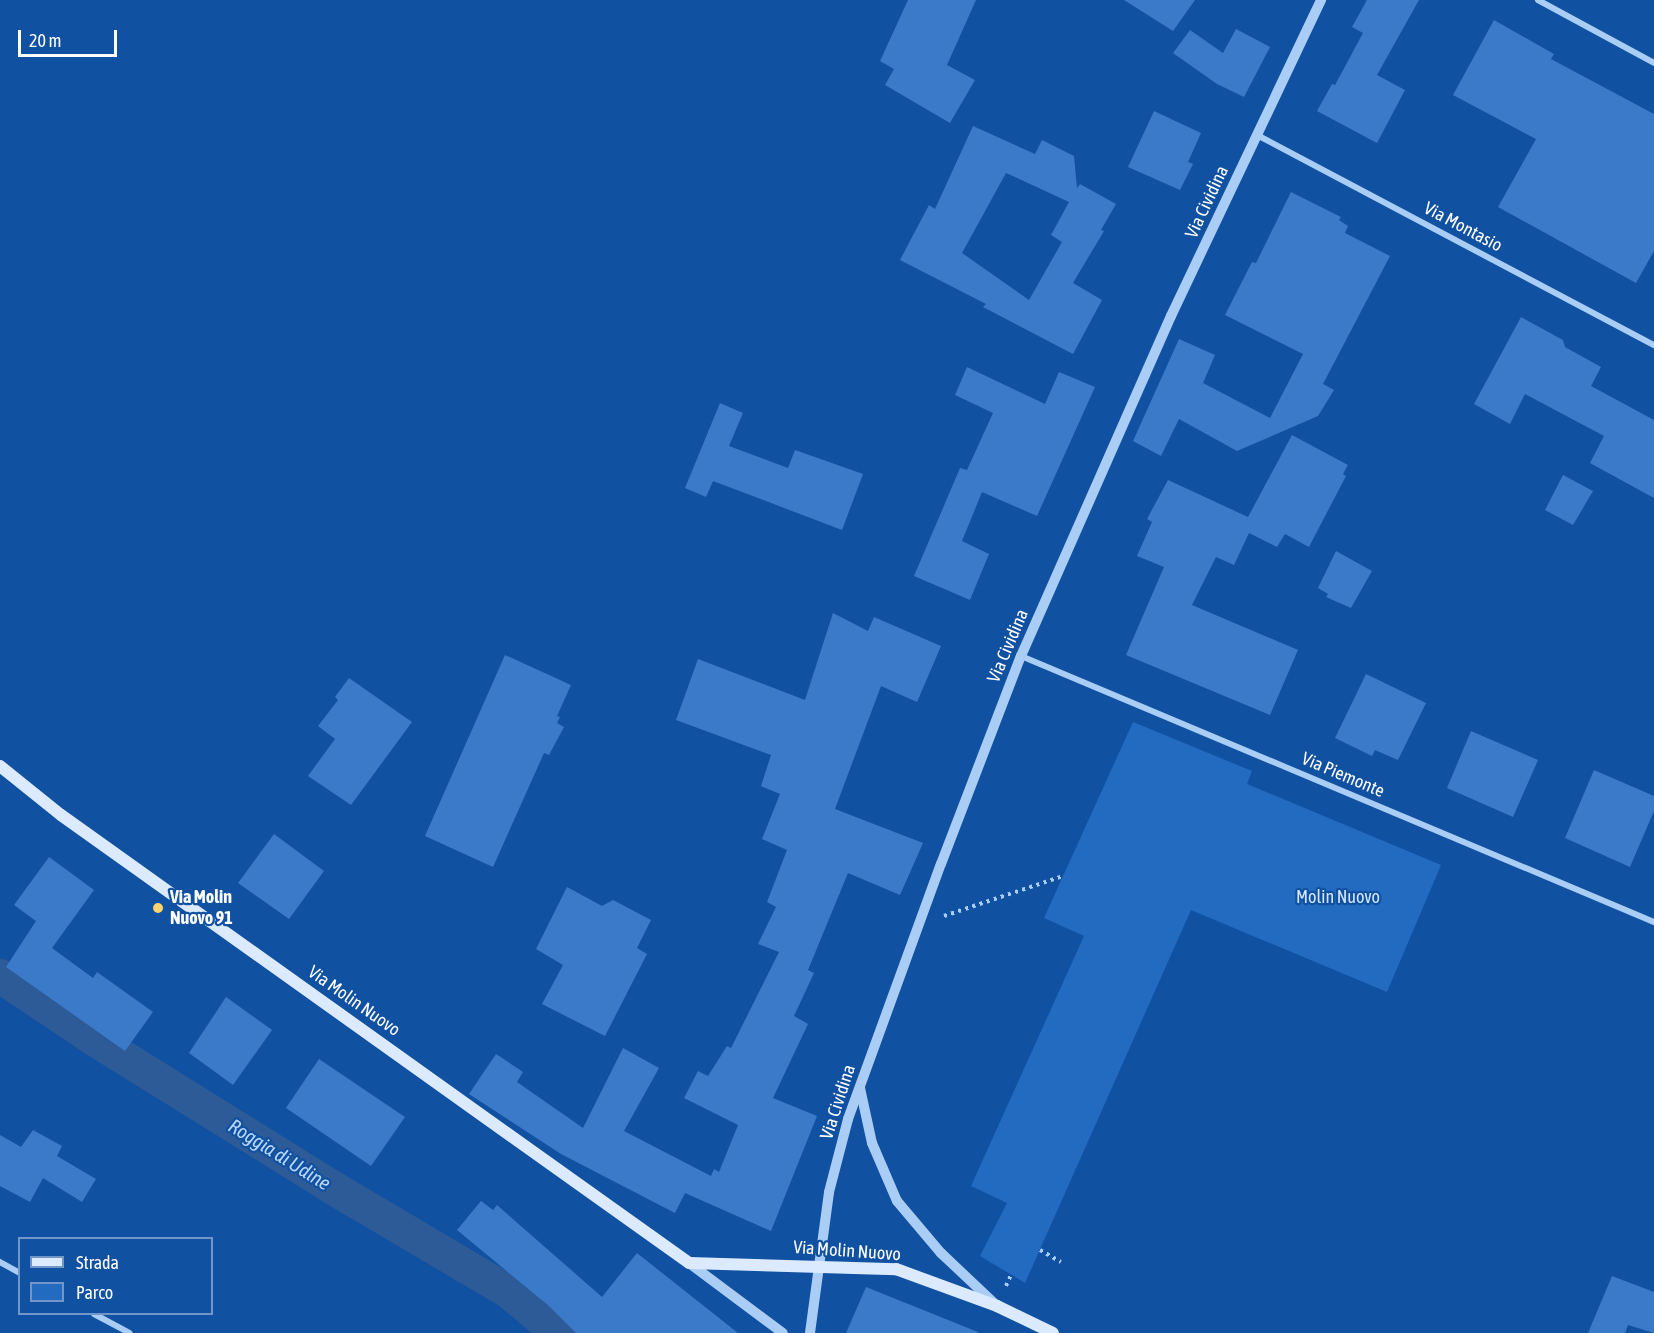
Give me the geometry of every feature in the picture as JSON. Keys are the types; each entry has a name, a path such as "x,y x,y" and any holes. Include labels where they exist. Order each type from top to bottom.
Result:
{"main road":[{"name":"Via Molin Nuovo","path":"0,766 61,815 689,1263 896,1269 997,1306 1053,1333"}],"street":[{"name":"Via Cividina","path":"810,1333 829,1192 860,1087 1021,656 1171,316 1321,0"},
{"path":"1538,0 1654,63"},
{"name":"Via Montasio","path":"1257,135 1654,345"},
{"name":"Via Piemonte","path":"1021,656 1654,922"},
{"name":"Via Molin Nuovo","path":"860,1087 872,1143 897,1202 941,1253 997,1306"},
{"path":"0,1262 18,1272"},
{"name":"Via Molin Nuovo","path":"689,1263 783,1333"},
{"path":"96,1315 129,1333"}],"path":[{"path":"919,925 1063,876"},
{"path":"1040,1250 1061,1262"}],"green space":[{"name":"Molin Nuovo","path":"1133,722 1252,771 1247,784 1441,865 1387,992 1191,910 1025,1283 980,1256 1007,1203 971,1186 1084,936 1044,918"}],"building":[{"path":"908,0 976,0 947,65 975,80 950,123 885,85 894,69 880,61"},
{"path":"1124,0 1195,0 1173,31"},
{"path":"1367,0 1419,0 1377,75 1405,90 1377,143 1317,111 1332,84 1335,85 1363,33 1352,27"},
{"path":"1494,20 1554,54 1551,59 1654,114 1654,251 1636,283 1498,207 1536,139 1453,95"},
{"path":"1236,29 1270,47 1244,97 1217,84 1173,53 1190,30 1223,53"},
{"path":"1154,111 1201,133 1188,162 1193,164 1180,190 1128,167"},
{"path":"973,126 1035,154 1042,140 1074,156 1077,188 1080,184 1116,204 1101,230 1104,231 1073,283 1102,300 1073,354 983,307 986,304 900,260 929,205 935,209","holes":["1006,173 1069,202 1051,235 1062,242 1029,300 962,253"]},
{"path":"1291,192 1341,217 1339,220 1348,226 1345,233 1390,256 1323,384 1334,390 1318,416 1237,451 1179,419 1161,456 1133,441 1179,339 1215,355 1203,383 1270,418 1303,354 1225,315 1252,262 1256,263"},
{"path":"1521,317 1563,340 1565,347 1601,367 1591,386 1654,420 1654,498 1590,463 1604,436 1525,394 1510,424 1474,404"},
{"path":"967,367 1045,404 1059,372 1095,387 1037,516 982,492 962,541 989,554 970,600 914,576 960,468 967,470 993,413 955,395"},
{"path":"720,403 743,413 729,446 788,468 795,450 863,474 842,530 713,481 706,497 685,488"},
{"path":"1292,435 1348,465 1343,474 1346,476 1309,547 1285,534 1277,547 1249,533 1234,565 1216,557 1192,605 1298,650 1270,715 1126,655 1164,567 1137,556 1152,522 1147,519 1168,480 1248,517"},
{"path":"1563,475 1593,491 1573,525 1545,510"},
{"path":"1336,551 1372,571 1351,608 1326,597 1328,594 1318,588"},
{"path":"833,613 868,631 874,617 941,646 917,702 881,686 835,809 923,843 900,895 848,873 808,970 814,973 794,1016 808,1024 773,1098 817,1116 771,1231 685,1193 675,1213 561,1154 469,1094 496,1054 523,1072 517,1082 583,1128 623,1048 659,1068 624,1131 711,1176 714,1169 719,1172 738,1125 684,1098 698,1071 708,1076 727,1046 731,1048 779,952 758,944 776,907 767,902 787,850 762,839 780,794 761,786 771,755 676,720 698,659 805,700"},
{"path":"505,655 571,685 557,716 560,717 557,723 564,727 549,755 544,753 493,867 425,836"},
{"path":"1366,674 1426,703 1398,760 1375,750 1372,756 1335,738"},
{"path":"349,678 412,722 351,805 308,776 335,739 318,726 338,700 335,697"},
{"path":"1471,731 1538,760 1513,817 1447,788"},
{"path":"1594,770 1654,796 1654,811 1630,867 1565,838"},
{"path":"274,834 324,871 289,919 238,883"},
{"path":"49,857 94,890 52,948 93,978 97,972 153,1012 125,1051 6,967 36,921 14,905"},
{"path":"567,887 602,906 613,900 651,920 637,948 647,954 605,1036 542,1004 563,965 536,949"},
{"path":"226,997 272,1030 233,1085 189,1053"},
{"path":"319,1059 405,1117 371,1166 286,1108"},
{"path":"33,1130 62,1146 57,1156 96,1179 82,1202 43,1178 30,1202 0,1186 0,1135 21,1147"},
{"path":"481,1201 493,1210 497,1205 602,1297 637,1253 738,1333 576,1333 549,1306 457,1230"},
{"path":"1612,1276 1654,1292 1654,1333 1628,1325 1625,1333 1588,1333"},
{"path":"866,1287 978,1332 978,1333 846,1333"}],"waterway":[{"name":"Roggia di Udine","path":"0,976 94,1039 330,1186 509,1292 558,1333"}],"place":[{"name":"Via Molin Nuovo 91","path":"158,908"}]}
